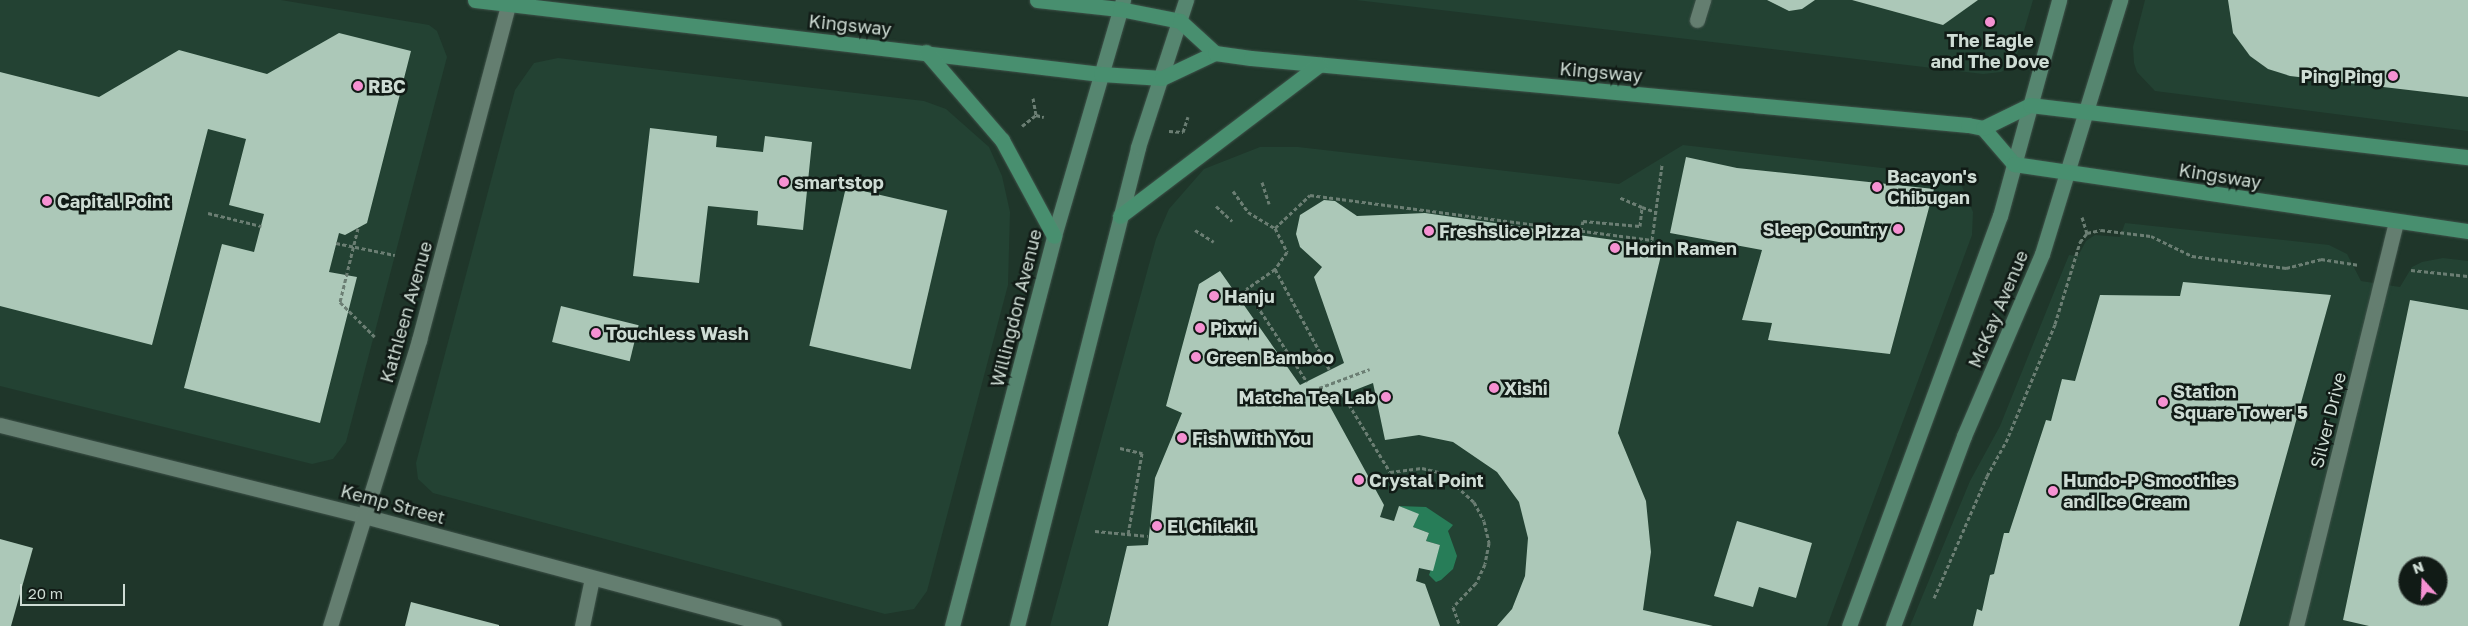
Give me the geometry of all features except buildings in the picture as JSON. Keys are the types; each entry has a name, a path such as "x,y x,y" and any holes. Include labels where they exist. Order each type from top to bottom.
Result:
{"main road":[{"name":"Kingsway","path":"475,0 1102,74 1162,78 1215,52 1320,65 1983,128"},
{"path":"1036,0 1122,4 1180,21 1215,52"},
{"path":"926,52 1002,140 1054,236"},
{"path":"1120,216 1320,65"},
{"path":"2014,164 1983,128 2030,105 2468,156"},
{"name":"Kingsway","path":"2014,164 2396,222 2468,231"}],"street":[{"path":"1017,626 1120,216 1186,0"},
{"path":"1697,20 1702,0"},
{"name":"McKay Avenue","path":"1849,626 2000,216 2059,0"},
{"name":"McKay Avenue","path":"1893,626 1964,436 2042,254 2070,171 2120,0"},
{"name":"Willingdon Avenue","path":"952,626 1054,236 1122,4"},
{"name":"Kathleen Avenue","path":"330,626 419,340 508,5"},
{"name":"Silver Drive","path":"2296,626 2396,222"},
{"name":"Kemp Street","path":"0,425 364,516 774,626"},
{"path":"582,626 592,578"}],"path":[{"path":"1033,98 1036,115"},
{"path":"1036,115 1044,117"},
{"path":"1017,130 1036,115"},
{"path":"1163,131 1183,132 1188,118"},
{"path":"1276,228 1310,195 1652,240 1662,165"},
{"path":"1262,182 1269,204"},
{"path":"1233,191 1248,212 1276,228 1287,252 1275,269 1246,289 1307,382"},
{"path":"1619,197 1656,212"},
{"path":"1216,206 1232,221"},
{"path":"1581,231 1583,221 1640,226 1642,207"},
{"path":"208,213 261,226"},
{"path":"358,228 340,302 375,337"},
{"path":"1195,230 1214,242"},
{"path":"1928,606 1938,592 1987,476 2006,442 2055,324 2080,242 2087,233 2101,230 2151,236 2192,256 2278,267 2321,259 2355,264"},
{"path":"336,243 353,244 395,255"},
{"path":"1275,269 1329,369"},
{"path":"2410,270 2468,276"},
{"path":"1319,388 1370,370"},
{"path":"1342,393 1390,472 1422,468 1442,473 1469,497 1484,522 1489,544 1485,564 1476,583 1453,607 1460,626"},
{"path":"1120,448 1142,452 1128,535"},
{"path":"1095,531 1148,536"}],"shaded area":[{"path":"0,0 281,0 429,25 437,31 447,57 346,442 333,459 312,464 0,386"},
{"path":"1356,0 2033,0 2014,65 2001,72 1983,74"},
{"path":"2145,0 2468,0 2468,131 2155,91 2137,72 2134,63 2133,47"},
{"path":"558,58 924,101 946,109 989,147 1002,176 1010,212 1008,285 927,591 914,609 885,614 433,493 418,479 416,463 515,90 534,63"},
{"path":"1683,145 1943,175 1961,184 1973,212 1972,235 1827,626 1050,626 1156,239 1169,209 1204,169 1260,147 1298,147 1619,184"},
{"path":"2125,223 2329,245 2347,254 2361,281 2400,287 2412,267 2422,262 2443,258 2468,261 2468,626 1910,626 1970,481 2000,426 2069,255 2078,256 2086,241 2095,235 2120,237"},
{"path":"1399,506 1426,507 1453,525 1448,531 1457,556 1453,569 1441,580 1436,582 1429,575 1440,545 1426,541 1429,533 1413,527 1418,514"}],"place":[{"name":"The Eagle and The Dove","path":"1990,22"},
{"name":"Ping Ping","path":"2393,76"},
{"name":"RBC","path":"358,86"},
{"name":"smartstop","path":"784,182"},
{"name":"Bacayon's Chibugan","path":"1877,187"},
{"name":"Capital Point","path":"47,201"},
{"name":"Sleep Country","path":"1898,229"},
{"name":"Freshslice Pizza","path":"1429,231"},
{"name":"Horin Ramen","path":"1615,248"},
{"name":"Hanju","path":"1214,296"},
{"name":"Pixwi","path":"1200,328"},
{"name":"Touchless Wash","path":"596,333"},
{"name":"Green Bamboo","path":"1196,357"},
{"name":"Xishi","path":"1494,388"},
{"name":"Matcha Tea Lab","path":"1386,397"},
{"name":"Station Square Tower 5","path":"2163,402"},
{"name":"Fish With You","path":"1182,438"},
{"name":"Crystal Point","path":"1359,480"},
{"name":"Hundo-P Smoothies and Ice Cream","path":"2053,491"},
{"name":"El Chilakil","path":"1157,526"}]}
